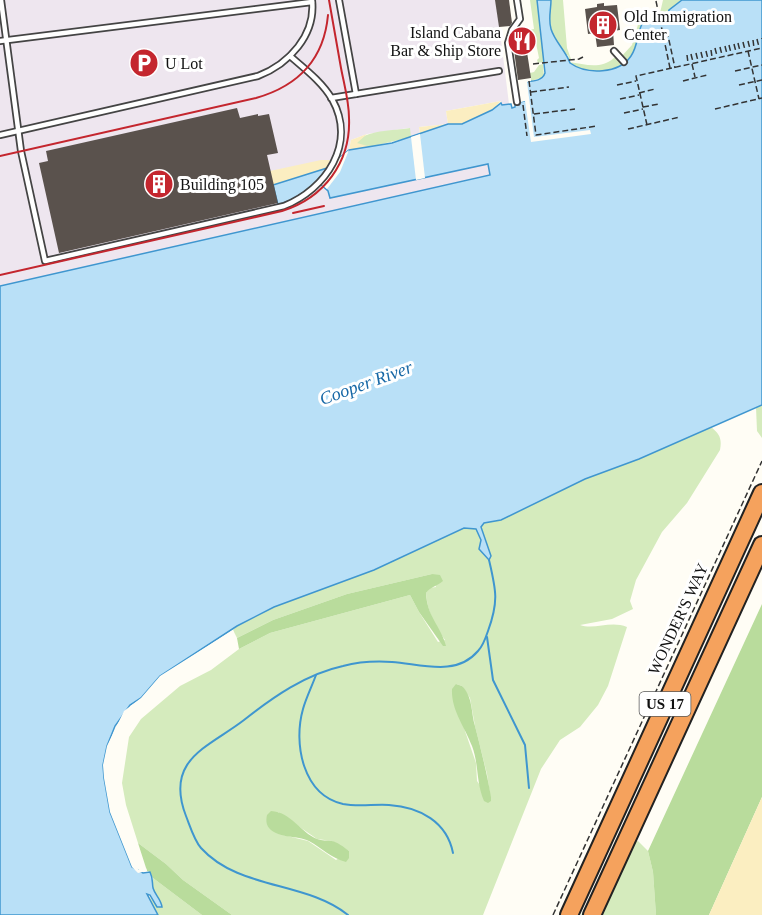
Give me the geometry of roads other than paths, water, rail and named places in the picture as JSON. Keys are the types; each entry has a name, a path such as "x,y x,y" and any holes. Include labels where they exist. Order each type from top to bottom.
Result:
{"highway":[{"name":"US 17","path":"569,915 762,493"},
{"name":"US 17","path":"592,915 762,545"}],"lane":[{"path":"2,0 21,151 45,261 284,206 300,200 322,180 332,167 338,150 340,124 331,98 314,77 290,56"},
{"path":"339,0 356,94"},
{"path":"517,0 520,19 512,30 508,43 520,102"},
{"path":"0,41 312,1 307,31 296,51 273,70 258,76 0,135"},
{"path":"615,51 624,62"},
{"path":"331,98 499,71"}],"water":[{"name":"Cooper River","path":"537,0 551,0 551,29 570,63 585,70 602,71 626,62 633,52 642,24 664,22 669,10 682,0 762,0 762,405 639,459 585,479 501,520 484,523 481,527 491,556 489,560 479,549 481,540 476,529 464,528 374,570 274,607 237,626 160,676 141,698 130,705 115,726 103,765 110,812 132,867 143,873 150,872 153,888 162,907 157,907 147,894 158,915 0,915 0,286 490,175 488,164 330,198 328,191 317,181 299,196 278,205 273,185 327,168 349,150 392,143 448,124 462,124 492,110 501,103 502,105 511,104 512,108 515,107 515,103 525,101 523,82 539,80 545,73"}],"waterway":[{"path":"348,915 313,896 253,879 234,871 217,862 201,848 186,816 181,797 181,781 185,768 204,747 278,695 329,670 374,662 438,667 459,664 469,659 483,644 494,611 495,588 489,560"},
{"path":"487,637 493,680 525,745 529,788"},
{"path":"316,675 303,709 299,737 304,766 318,790 329,799 343,804 400,806 421,813 430,818 445,833 453,853"}],"railway":[{"path":"0,275 282,211 297,205 322,187 340,163 345,149 349,118 329,0"},
{"path":"0,156 271,93 296,78 315,57 321,45 328,15"},
{"path":"293,213 324,206"}],"place":[{"name":"Old Immigration Center","path":"603,25"},
{"name":"Island Cabana Bar & Ship Store","path":"522,41"},
{"name":"U Lot","path":"144,63"},
{"name":"Building 105","path":"159,184"}]}
